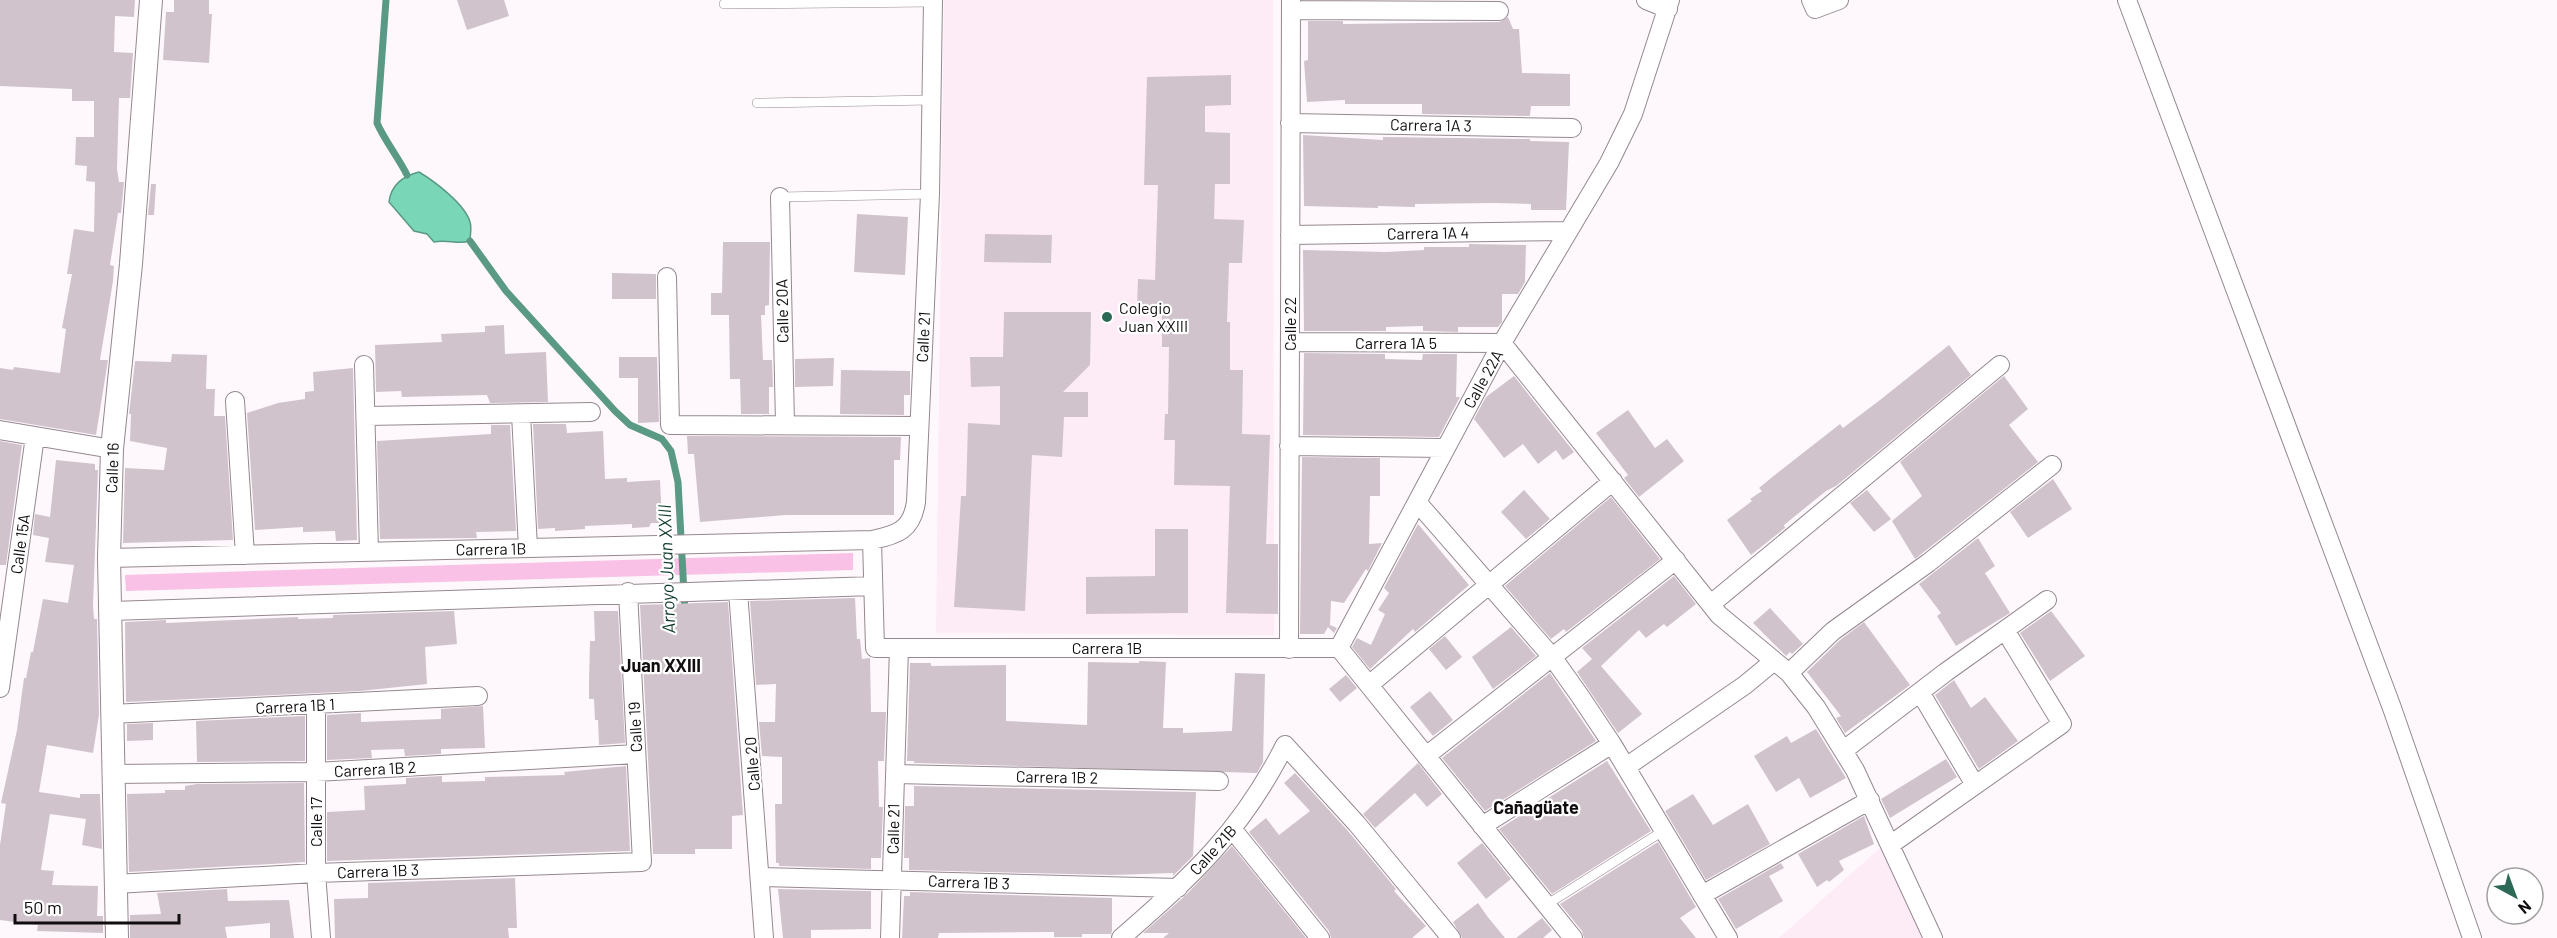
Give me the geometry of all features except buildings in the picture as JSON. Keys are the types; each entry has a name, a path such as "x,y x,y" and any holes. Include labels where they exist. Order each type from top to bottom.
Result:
{"street":[{"name":"Calle 16","path":"117,938 109,558 112,449 132,253 151,0"},
{"path":"1646,0 1669,5"},
{"path":"1811,0 1815,9 1839,0"},
{"path":"2127,0 2392,708 2472,938"},
{"name":"Calle 21","path":"872,540 896,535 914,515 930,194 933,1"},
{"path":"1291,5 1499,11"},
{"name":"Calle 22","path":"1289,649 1291,5"},
{"name":"Calle 22A","path":"1339,648 1502,343 1609,163 1633,114 1669,5"},
{"name":"Carrera 1A 3","path":"1290,123 1572,128"},
{"name":"Calle 20A","path":"780,197 785,424"},
{"name":"Carrera 1A 4","path":"1290,235 1567,231"},
{"path":"667,276 670,425 919,426"},
{"name":"Carrera 1A 5","path":"1290,342 1502,343"},
{"path":"1502,343 1719,615 1789,673 1816,707 1844,750 1933,938"},
{"path":"364,365 369,552"},
{"path":"1711,604 2000,365"},
{"path":"235,401 245,555"},
{"path":"366,416 591,412"},
{"path":"521,414 528,548"},
{"path":"0,430 112,449"},
{"name":"Calle 15A","path":"0,688 35,436"},
{"path":"1289,446 1444,448"},
{"path":"1789,673 1833,631 1928,563 2052,465"},
{"path":"1369,685 1613,481"},
{"path":"1417,502 1553,658 1612,744 1728,938"},
{"path":"111,611 628,592 873,586 872,540"},
{"name":"Carrera 1B","path":"109,558 872,540"},
{"path":"1426,756 1676,560"},
{"name":"Carrera 1B","path":"873,586 875,648 1339,648"},
{"name":"Calle 20","path":"738,591 764,938"},
{"name":"Calle 19","path":"628,592 642,862"},
{"path":"1844,750 2047,600"},
{"path":"1890,845 2062,724 2005,630"},
{"name":"Calle 21","path":"890,938 898,648"},
{"path":"1339,648 1573,938"},
{"path":"1626,767 1745,685 1774,661"},
{"path":"1920,692 1975,785"},
{"name":"Carrera 1B 1","path":"111,714 316,706 478,696"},
{"name":"Calle 17","path":"316,706 316,873 321,938"},
{"path":"1482,826 1612,744"},
{"name":"Calle 21B","path":"1120,938 1205,863 1233,830 1264,786 1285,745 1357,824 1451,938"},
{"name":"Carrera 1B 2","path":"113,774 316,772 636,754"},
{"name":"Carrera 1B 2","path":"895,774 1219,781"},
{"path":"1702,895 1869,800"},
{"path":"1233,830 1320,938"},
{"name":"Carrera 1B 3","path":"115,884 316,873 642,862"},
{"name":"Carrera 1B 3","path":"761,877 1178,888"}],"lane":[{"path":"724,4 933,1"},
{"path":"757,103 932,100"},
{"path":"780,197 930,194"},
{"path":"1546,905 1663,831"}],"shaded area":[{"name":"Colegio Juan XXIII","path":"944,0 1273,0 1274,635 936,633"},
{"path":"419,172 440,187 462,208 471,224 470,241 434,242 427,234 414,231 389,202 392,191 399,182"},
{"path":"853,553 853,570 126,591 125,575"},
{"path":"1880,848 1925,938 1779,938"}],"waterway":[{"path":"386,0 377,123 407,175"},
{"name":"Arroyo Juan XXIII","path":"470,241 506,291 615,411 630,425 662,439 671,451 678,482 685,612"}],"place":[{"name":"Colegio Juan XXIII","path":"1107,317"}],"district":[{"name":"Juan XXIII","path":"661,666"},
{"name":"Cañagüate","path":"1536,808"}]}
